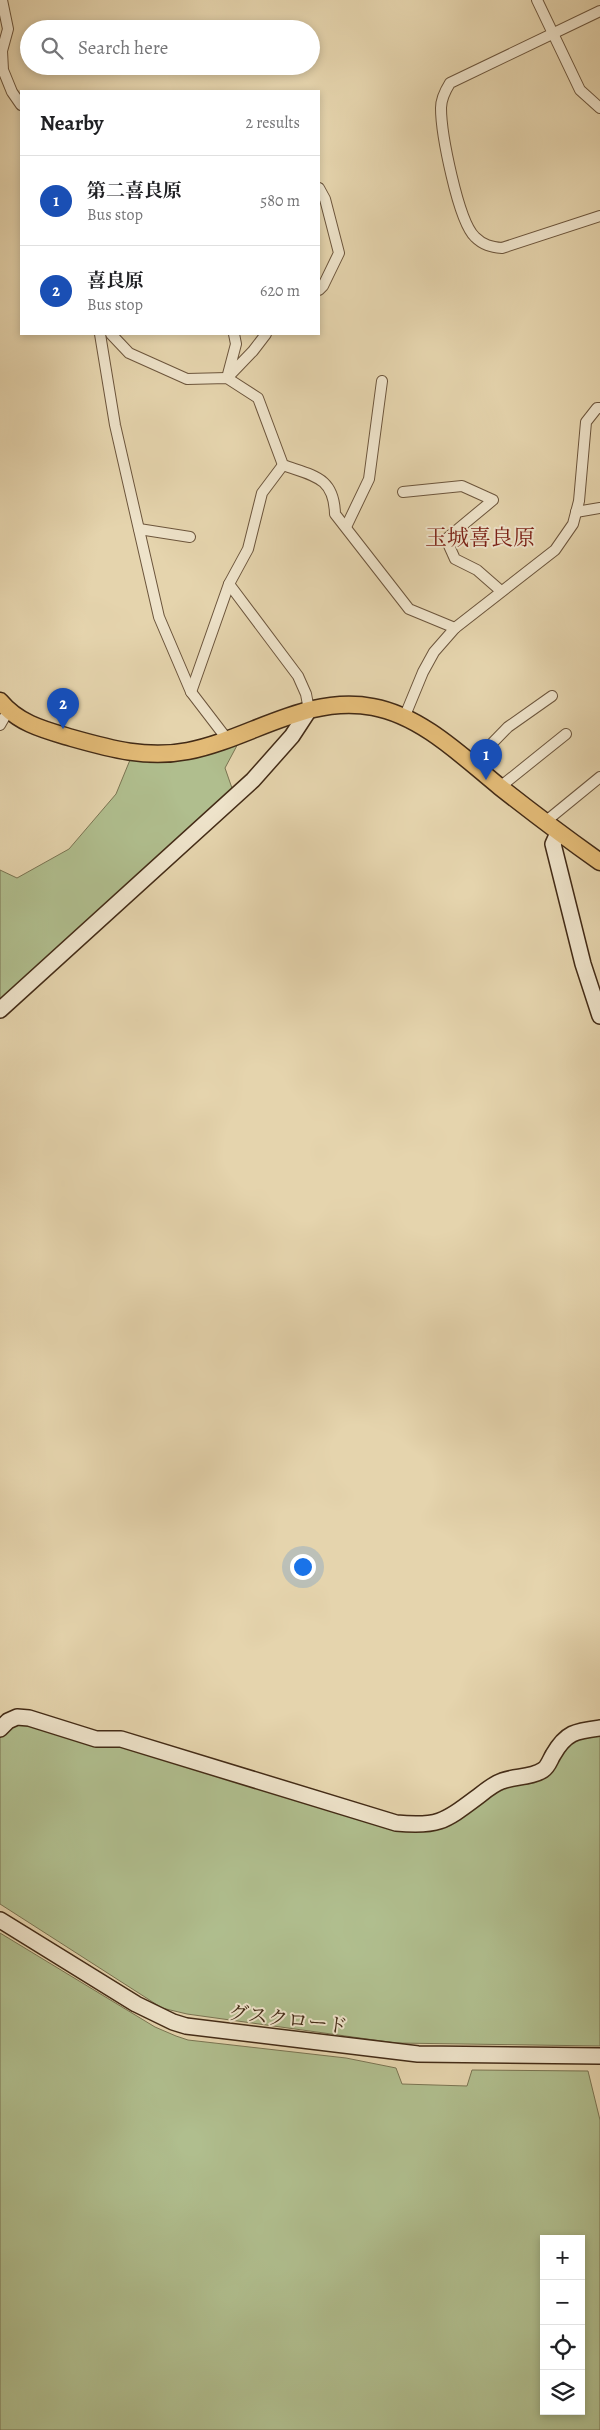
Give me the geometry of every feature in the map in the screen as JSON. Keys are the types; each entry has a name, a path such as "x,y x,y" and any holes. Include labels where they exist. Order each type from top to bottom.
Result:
{"main road":[{"path":"3,712 40,729 112,750 156,755 189,751 227,739 272,721 332,705 360,705 388,711 439,738 558,833 600,862"}],"street":[{"path":"2,0 8,28 2,51 3,70 12,92 20,104"},
{"path":"537,0 580,90 600,108"},
{"path":"600,11 450,84 441,107 454,188 473,236 492,248 502,248 600,216"},
{"path":"320,190 325,199 339,253 320,289"},
{"path":"100,335 115,425 159,617 191,692 227,739"},
{"path":"112,335 129,353 187,379 227,378 258,398 284,465 309,474 327,484 334,498 335,514 409,609 455,628"},
{"path":"227,378 236,344 234,335"},
{"path":"227,378 254,351 265,335"},
{"path":"346,527 369,479 382,381"},
{"path":"404,718 423,672 434,652 455,628 555,550 573,524 579,501 586,422 597,408 600,408"},
{"path":"191,692 229,584 248,549 262,493 284,465"},
{"path":"403,492 462,486 493,500 446,540 455,559 477,570 501,591"},
{"path":"576,512 600,508"},
{"path":"139,529 190,537"},
{"path":"0,1010 253,780 292,736 309,710 306,694 298,676 229,584"},
{"path":"472,764 508,727 552,696"},
{"path":"500,786 566,734"},
{"path":"545,822 600,777"},
{"path":"558,833 553,844 583,964 600,1016"},
{"path":"0,1728 8,1720 23,1718 96,1739 121,1739 304,1793 396,1823 436,1824 451,1817 502,1781 537,1774 545,1769 558,1745 568,1734 600,1728"},
{"name":"グスクロード","path":"0,1920 136,2004 173,2022 186,2026 418,2054 600,2056"}],"green space":[{"path":"241,738 225,768 233,791 0,1000 0,870 17,878 69,849 116,794 130,760 187,758"},
{"path":"15,1720 113,1743 289,1794 406,1831 442,1828 499,1785 547,1776 563,1750 581,1736 600,1734 600,2046 396,2043 187,2014 162,2008 0,1904 0,1735"},
{"path":"0,1933 155,2027 188,2040 346,2058 396,2068 402,2084 467,2086 472,2070 588,2071 600,2120 600,2430 0,2430"}],"place":[{"name":"喜良原","path":"63,729"},
{"name":"第二喜良原","path":"486,780"}],"district":[{"name":"玉城喜良原","path":"480,537"}]}
